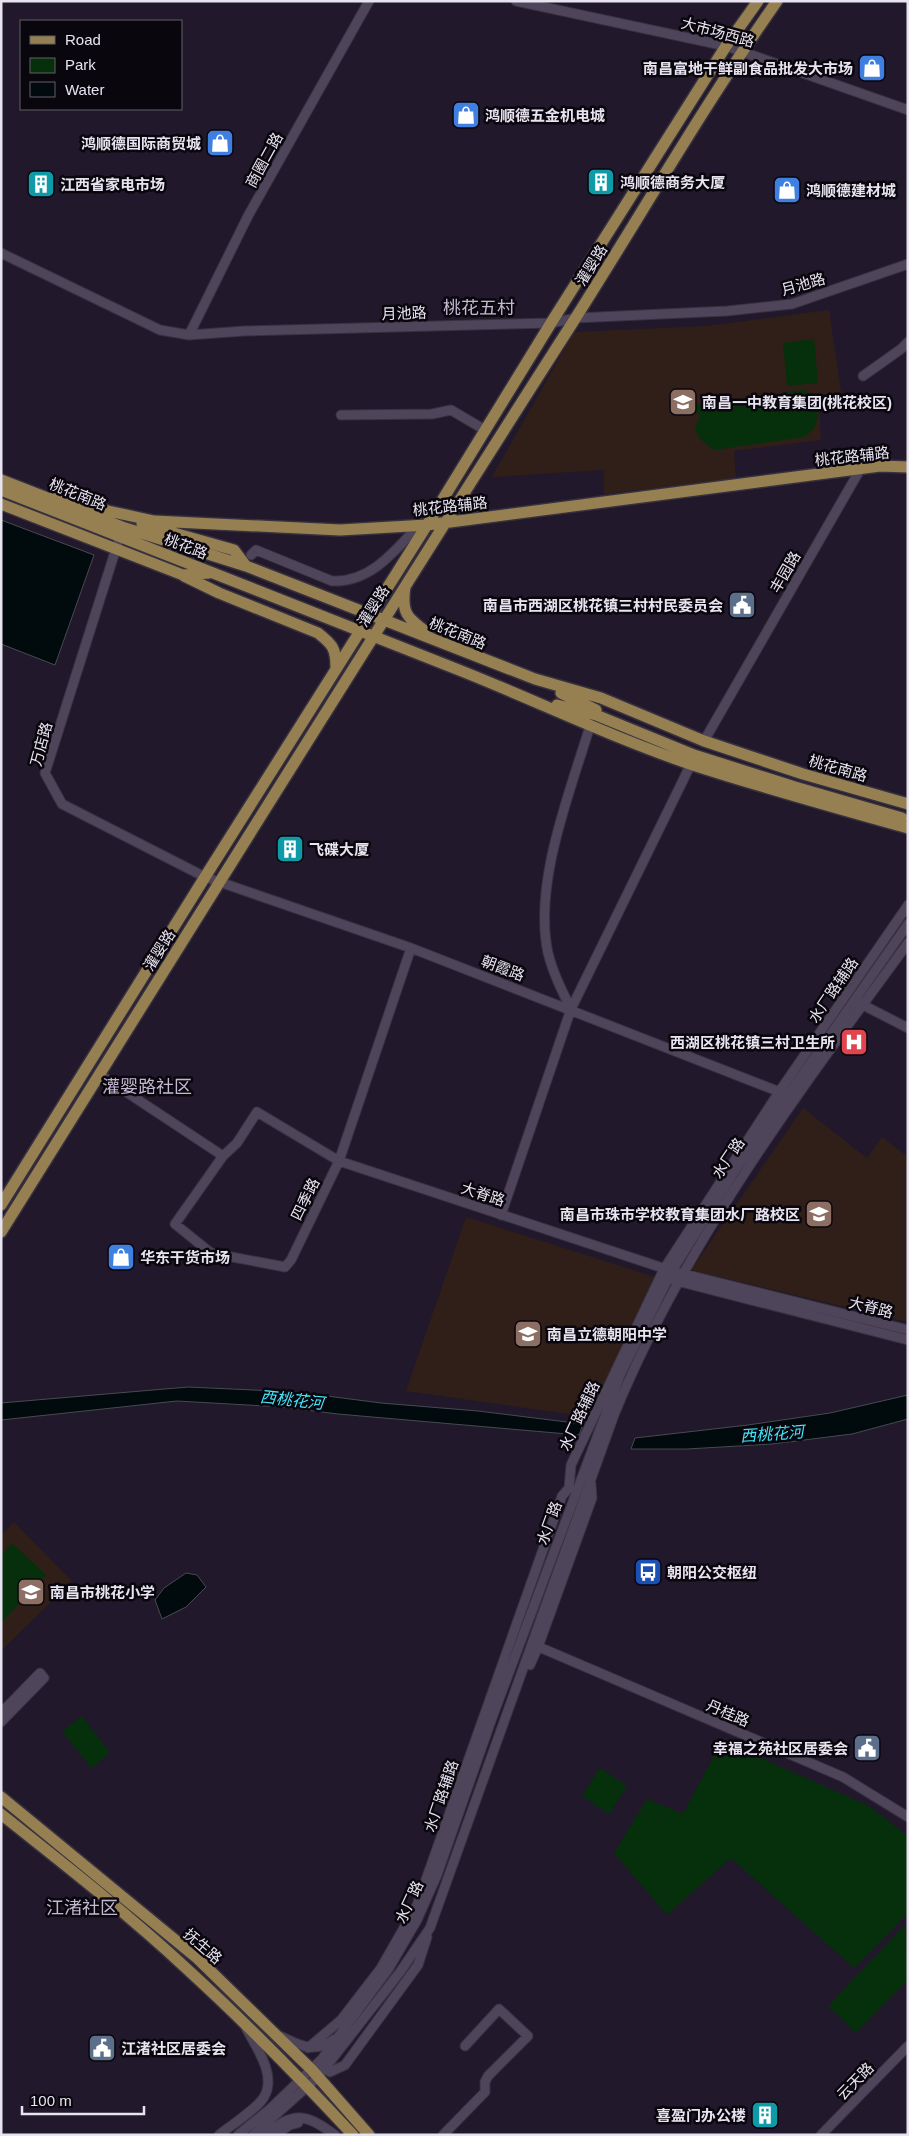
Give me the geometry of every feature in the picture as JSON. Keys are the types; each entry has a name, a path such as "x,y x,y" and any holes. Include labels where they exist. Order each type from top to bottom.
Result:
{"main road":[{"name":"灌婴路","path":"3,1197 360,630 423,525 485,430 551,322 726,46 758,1"},
{"name":"灌婴路","path":"1,1232 443,523 576,318 742,51 777,1"},
{"name":"桃花路辅路","path":"1,472 65,497 108,510 154,520 340,530 443,523 861,468 908,466"},
{"name":"桃花南路","path":"1,479 122,527 248,560 370,614 444,644 535,679 601,698 704,742 803,774 908,804"},
{"path":"1,479 143,525 234,550 248,560"},
{"name":"桃花路","path":"1,490 360,630"},
{"path":"1,504 183,575 219,593 318,633 336,651 336,667"},
{"path":"183,575 214,573"},
{"path":"405,584 402,605 405,610 420,627 444,644"},
{"path":"360,630 528,698 590,726 691,764 790,795 906,827"},
{"path":"535,679 597,713 694,755 795,787 906,827"},
{"path":"528,698 597,713 696,751 908,816"},
{"name":"抚生路","path":"1,1797 197,1958 315,2074 369,2135"},
{"name":"抚生路","path":"1,1814 108,1900 187,1969 305,2083 353,2135"}],"street":[{"name":"商圈二路","path":"189,335 248,216 369,1"},
{"name":"大市场西路","path":"516,1 726,46 908,110"},
{"name":"月池路","path":"1,253 160,330 189,335 244,331 551,322 576,318 727,311 792,304 908,264"},
{"path":"863,376 908,342"},
{"path":"341,415 432,414 451,410 485,430"},
{"name":"丰园路","path":"704,742 861,468"},
{"path":"198,540 203,523"},
{"path":"248,560 256,550 332,581 344,582 370,571 389,558 423,525"},
{"name":"万店路","path":"120,536 45,773 62,804 205,877"},
{"path":"571,1009 556,978 548,952 545,927 546,902 553,856 566,804 590,726"},
{"path":"501,1214 571,1009 691,764"},
{"name":"朝霞路","path":"205,877 411,948 788,1095"},
{"name":"水厂路辅路","path":"788,1095 908,905"},
{"name":"水厂路","path":"861,1004 908,924"},
{"name":"水厂路","path":"315,2074 389,1968 417,1920 437,1874 492,1718 607,1409 621,1373 668,1273 734,1172 788,1095 908,943"},
{"name":"四季路","path":"224,1156 175,1224 211,1254 285,1267 291,1260 339,1161 411,948"},
{"path":"680,1278 703,1248 861,1004 908,950"},
{"path":"861,1004 908,1028"},
{"path":"99,1074 224,1156"},
{"name":"水厂路","path":"253,2135 331,2060 400,1972 430,1928 508,1710 535,1645 590,1481 630,1376 680,1278 742,1176 788,1095"},
{"name":"大脊路","path":"224,1156 237,1143 257,1112 339,1161 501,1214 680,1278 908,1340"},
{"name":"水厂路辅路","path":"308,2048 341,2020 381,1968 417,1905 562,1496 569,1488 571,1465 668,1273"},
{"name":"大脊路","path":"680,1278 908,1330"},
{"name":"丹桂路","path":"535,1645 843,1777 894,1806 908,1817"},
{"path":"1,1713 40,1673 44,1678 1,1722"},
{"path":"330,2072 345,2065 418,1965 491,1757"},
{"path":"444,2135 485,2092 488,2076 528,2036 499,2009 465,2046"},
{"path":"219,2135 264,2097 267,2087 268,2076 264,2063 243,2023"},
{"path":"273,2032 308,2048 326,2045 341,2035"},
{"name":"云天路","path":"821,2135 908,2046"},
{"path":"328,2088 331,2060"},
{"name":"水厂路","path":"238,2135 305,2083"},
{"path":"264,2135 279,2123 301,2117 316,2121 335,2135"},
{"path":"276,2135 290,2125 316,2121"}],"shaded area":[{"name":"南昌一中教育集团(桃花校区)","path":"829,310 842,398 819,406 821,440 734,451 736,479 604,494 604,470 492,477 574,332 705,326"},
{"name":"南昌市珠市学校教育集团水厂路校区","path":"803,1108 867,1158 882,1137 908,1157 908,1322 691,1270"},
{"name":"南昌立德朝阳中学","path":"466,1217 658,1278 589,1417 406,1391"},
{"name":"南昌市桃花小学","path":"14,1522 72,1581 1,1651 1,1535"}],"green space":[{"path":"814,339 818,383 787,386 783,343"},
{"path":"804,390 814,395 818,407 818,418 813,429 804,437 714,450 700,439 695,429 701,413 689,414 688,406"},
{"path":"12,1543 46,1575 1,1623 1,1555"},
{"path":"82,1716 110,1753 91,1768 62,1731"},
{"path":"722,1741 869,1806 908,1836 908,1918 905,1916 854,1968 731,1858 667,1915 614,1853 647,1799 683,1814"},
{"path":"600,1768 627,1786 609,1814 582,1796"},
{"path":"906,1924 908,1980 856,2033 828,2006"}],"water":[{"path":"1,520 94,555 55,665 1,644"},
{"name":"西桃花河","path":"188,1387 296,1392 381,1403 478,1411 583,1424 579,1435 338,1414 283,1407 177,1401 1,1420 1,1403"},
{"name":"西桃花河","path":"908,1395 908,1419 852,1434 772,1444 687,1449 631,1449 635,1438 830,1413"},
{"path":"186,1573 197,1575 206,1587 186,1607 162,1619 155,1600 164,1588"}],"place":[{"name":"南昌富地干鲜副食品批发大市场","path":"872,68"},
{"name":"鸿顺德五金机电城","path":"466,115"},
{"name":"鸿顺德国际商贸城","path":"220,143"},
{"name":"鸿顺德商务大厦","path":"601,182"},
{"name":"江西省家电市场","path":"41,184"},
{"name":"鸿顺德建材城","path":"787,190"},
{"name":"南昌一中教育集团(桃花校区)","path":"683,402"},
{"name":"南昌市西湖区桃花镇三村村民委员会","path":"742,605"},
{"name":"飞碟大厦","path":"290,849"},
{"name":"西湖区桃花镇三村卫生所","path":"854,1042"},
{"name":"南昌市珠市学校教育集团水厂路校区","path":"819,1214"},
{"name":"华东干货市场","path":"121,1257"},
{"name":"南昌立德朝阳中学","path":"528,1334"},
{"name":"朝阳公交枢纽","path":"648,1572"},
{"name":"南昌市桃花小学","path":"31,1592"},
{"name":"幸福之苑社区居委会","path":"867,1748"},
{"name":"江渚社区居委会","path":"102,2048"},
{"name":"喜盈门办公楼","path":"765,2115"}],"district":[{"name":"桃花五村","path":"479,308"},
{"name":"灌婴路社区","path":"147,1087"},
{"name":"江渚社区","path":"82,1908"}]}
